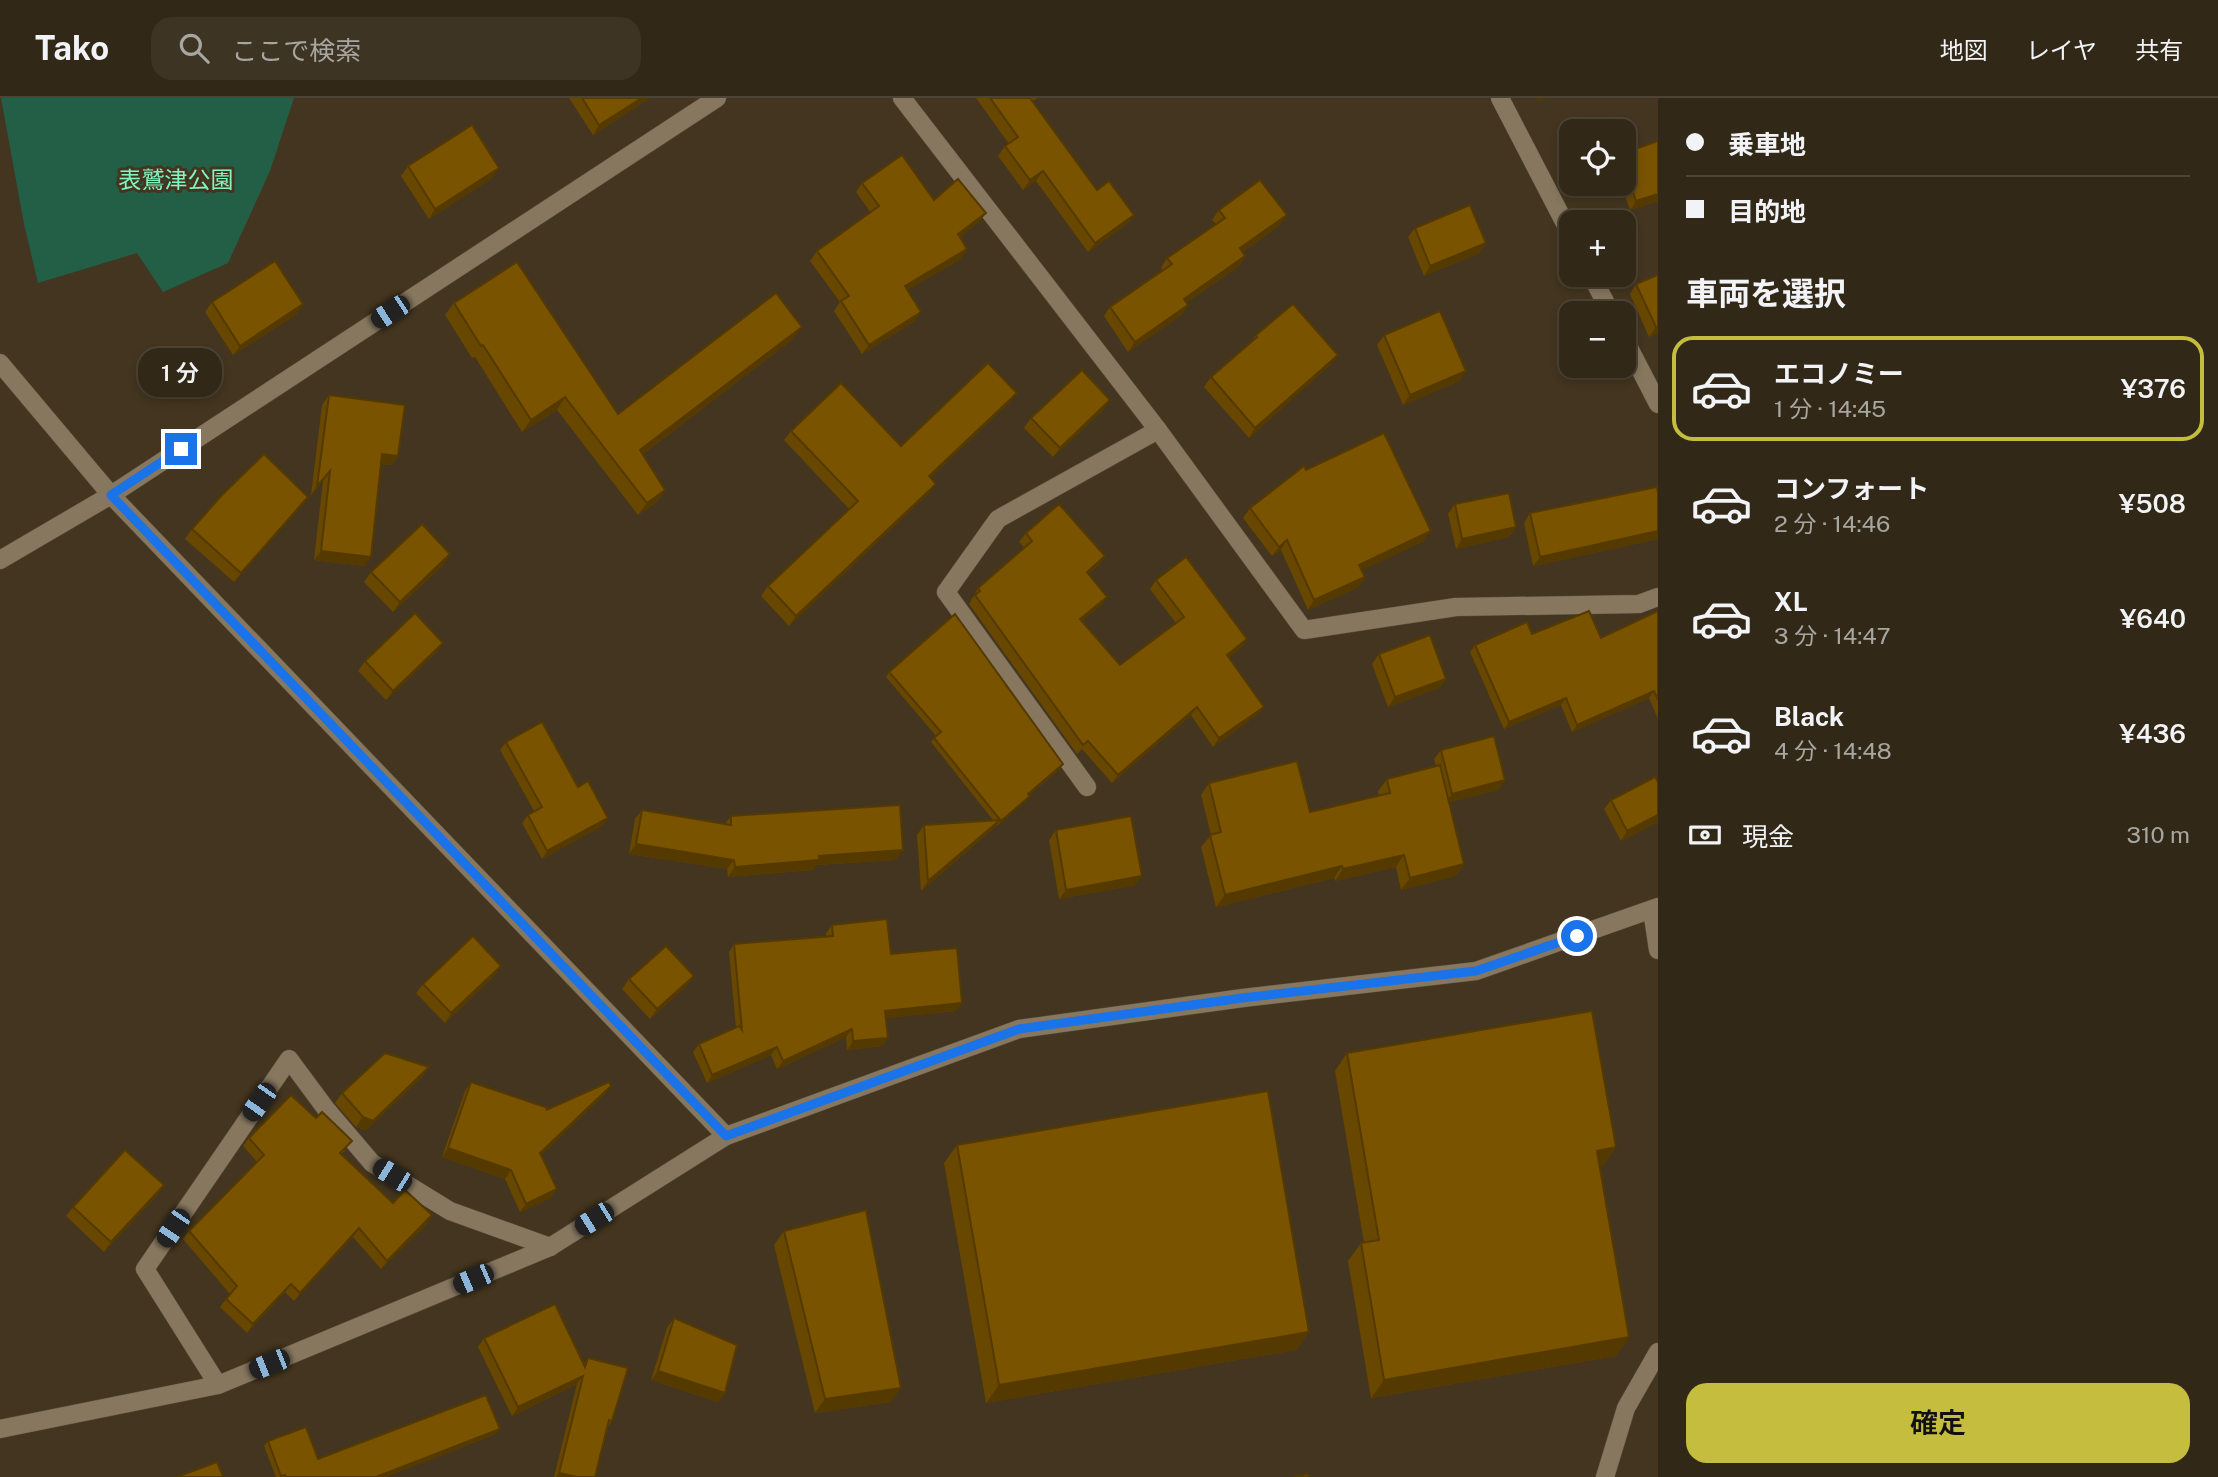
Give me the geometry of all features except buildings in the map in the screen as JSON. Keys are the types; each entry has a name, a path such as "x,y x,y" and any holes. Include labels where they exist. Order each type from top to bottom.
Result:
{"street":[{"path":"0,560 111,495 716,98"},
{"path":"902,98 1158,430 1304,631 1457,607 1639,604 1658,597"},
{"path":"1500,98 1559,212"},
{"path":"1636,361 1658,404"},
{"path":"0,363 111,495 726,1136"},
{"path":"1087,787 946,592 999,519 1158,430"},
{"path":"0,1429 218,1385 550,1247 726,1136 1019,1029 1242,998 1476,971 1655,909 1658,950"},
{"path":"218,1385 145,1269 289,1059 326,1109 372,1163 450,1212 550,1247"},
{"path":"1605,1477 1626,1408 1658,1352"}],"green space":[{"name":"表鷲津公園","path":"1,98 294,98 270,171 228,263 163,292 137,253 38,283 24,224"}],"route":[{"path":"181,449 111,495 726,1136 1019,1029 1242,998 1476,971 1577,936"}]}
